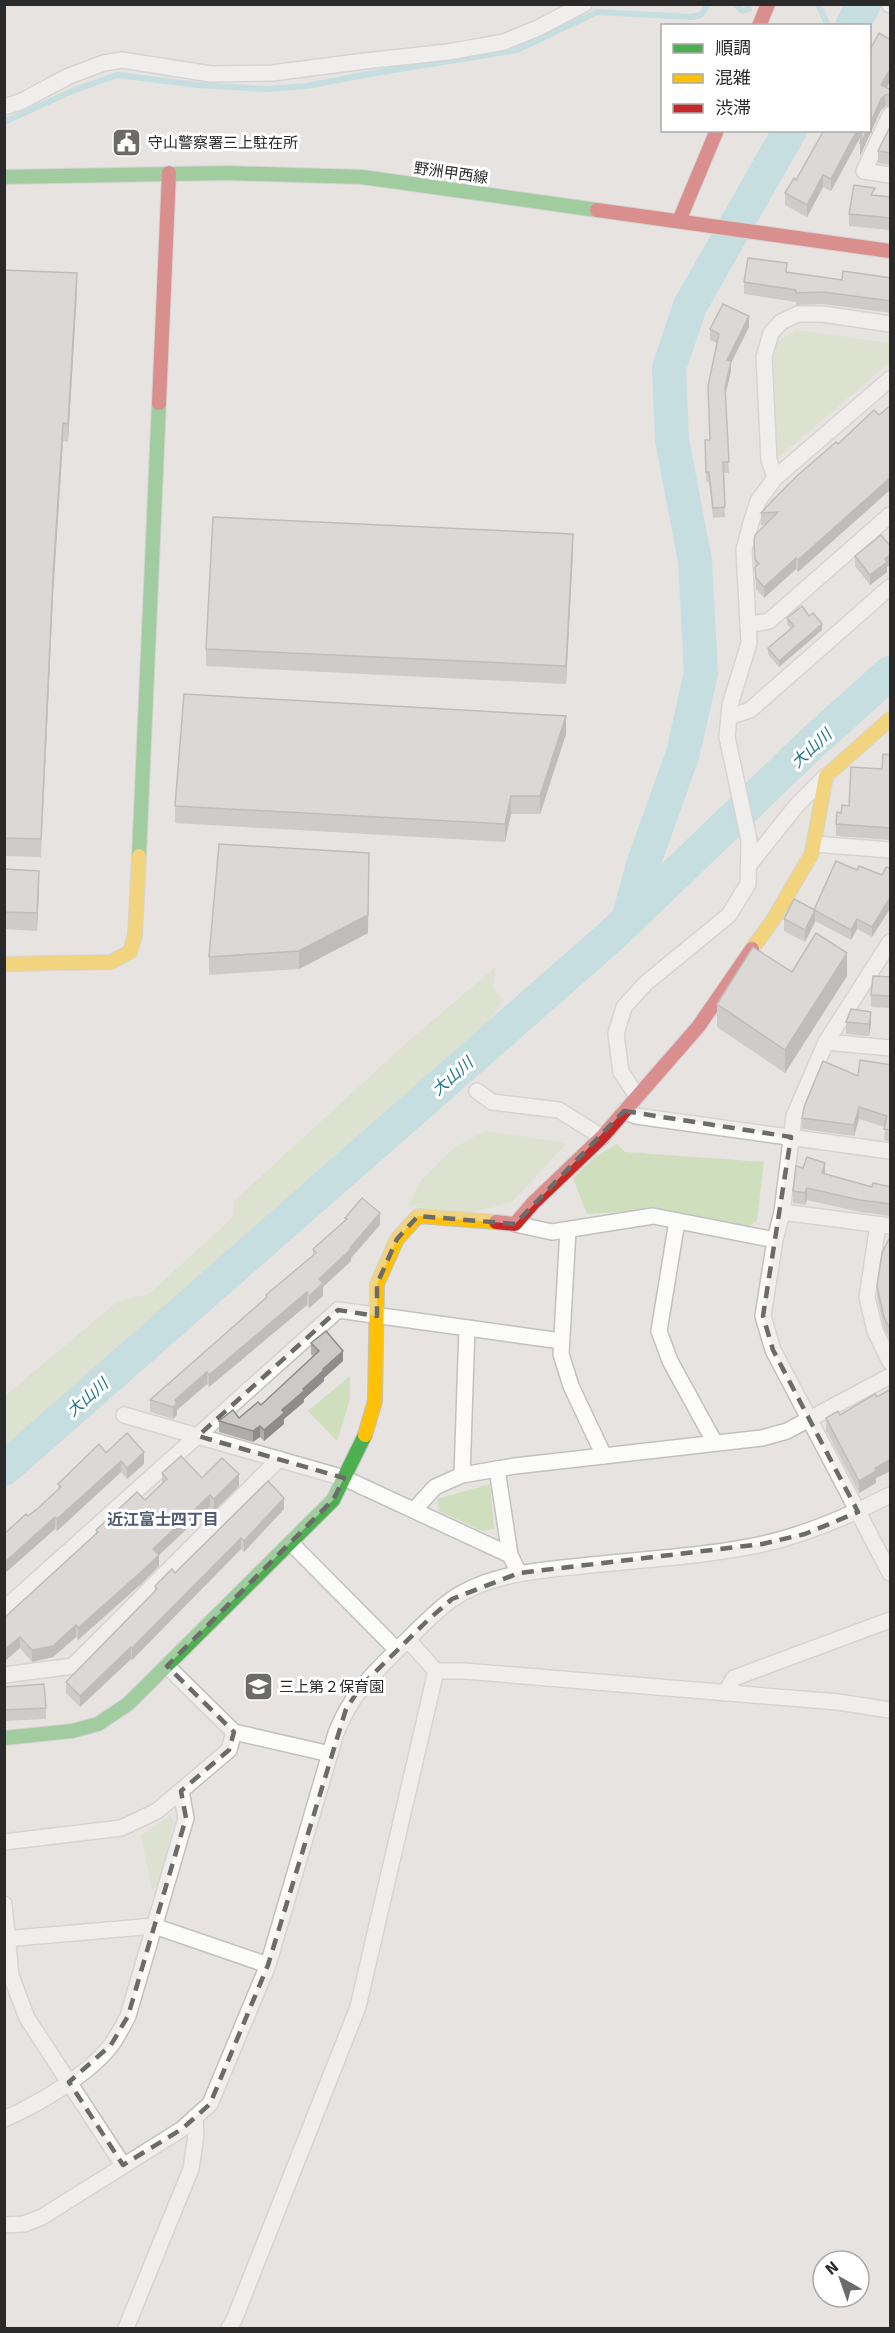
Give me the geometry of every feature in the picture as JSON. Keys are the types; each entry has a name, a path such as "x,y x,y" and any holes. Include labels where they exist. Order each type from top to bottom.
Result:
{"street":[{"path":"4,107 20,102 69,76 104,63 122,60 211,74 272,73 365,60 448,52 504,42 538,28 584,4"},
{"path":"760,24 768,4"},
{"path":"891,116 864,171 891,175"},
{"path":"679,221 716,132"},
{"path":"4,964 111,962 130,952 135,935 169,173"},
{"name":"野洲甲西線","path":"4,177 169,173 362,177 891,251"},
{"path":"775,478 769,460 764,357 771,333 781,322 798,314 822,314 891,324"},
{"path":"637,1096 621,1072 616,1034 624,1007 646,983 729,915 748,884 749,840 727,737 730,705 749,643 744,550 750,523 758,501 775,478 891,379"},
{"path":"748,625 769,621 891,515"},
{"path":"729,717 750,710 891,588"},
{"path":"748,866 797,806 826,776 891,719"},
{"path":"515,1224 532,1203 602,1137 698,1027 773,920 812,854 826,776"},
{"path":"814,844 891,850"},
{"path":"889,949 826,1042 794,1116 782,1212 775,1240 763,1316 773,1350 891,1573"},
{"path":"826,1042 891,1048"},
{"path":"477,1091 492,1102 559,1110 602,1137"},
{"path":"624,1111 636,1116 891,1151"},
{"path":"782,1212 884,1226 867,1297 875,1331 891,1362"},
{"path":"4,1738 72,1731 98,1724 128,1704 333,1500 366,1433 375,1401 378,1284 397,1239 417,1216 515,1224 552,1232 653,1216 775,1240"},
{"path":"677,1221 659,1330 670,1361 715,1443"},
{"path":"568,1230 561,1354 572,1386 604,1456"},
{"path":"4,1609 338,1310 561,1341"},
{"path":"462,1475 467,1328"},
{"path":"414,1510 435,1488 462,1475 762,1438 787,1431 891,1376"},
{"path":"124,1415 344,1478 510,1555"},
{"path":"4,1675 73,1666 279,1459"},
{"path":"497,1469 510,1555 519,1573"},
{"path":"4,2225 24,2224 42,2217 182,2129 210,2104 268,1965 330,1754 346,1709 362,1685 452,1599 483,1584 519,1573 717,1551 805,1534 858,1512 891,1495"},
{"path":"291,1543 402,1645 436,1671 464,1671 838,1702 891,1710"},
{"path":"725,1693 735,1678 891,1620"},
{"path":"167,1666 234,1732 330,1754"},
{"path":"229,2328 358,2007 436,1671"},
{"path":"4,1842 121,1828 157,1811 229,1750 234,1732"},
{"path":"4,2119 28,2109 83,2072 111,2045 128,2016 186,1818 181,1791"},
{"path":"4,1904 11,1976 27,2018 123,2165"},
{"path":"6,1939 154,1926 268,1965"},
{"path":"126,2328 191,2169 196,2135 195,2117"}],"highlighted area":[{"path":"624,1111 791,1137 763,1316 773,1350 858,1512 805,1534 762,1544 519,1573 452,1599 428,1620 362,1685 346,1709 268,1965 210,2104 182,2129 123,2165 69,2082 111,2045 128,2016 186,1818 181,1791 229,1750 234,1732 167,1666 333,1500 344,1478 198,1436 338,1310 377,1316 377,1284 397,1239 418,1216 515,1224"}],"green space":[{"path":"796,330 890,343 890,362 774,461 764,363 776,342"},
{"path":"496,967 493,987 503,1000 445,1090 5,1484 5,1396 118,1301 149,1294 232,1218 234,1201 414,1036"},
{"path":"484,1131 567,1143 513,1201 466,1214 408,1205 421,1180 454,1148"},
{"path":"617,1144 625,1152 764,1162 757,1220 744,1231 672,1214 622,1212 587,1214 573,1178 594,1158"},
{"path":"350,1376 350,1399 337,1441 308,1411"},
{"path":"490,1484 494,1529 482,1531 439,1511 437,1499"},
{"path":"170,1816 174,1821 160,1882 152,1890 141,1835"}],"building":[{"path":"879,33 891,40 891,68 881,85 891,90 891,94 881,99 871,122 871,48"},
{"path":"891,125 891,153 878,151"},
{"path":"823,132 856,132 831,179 823,175 807,205 785,193 794,178 796,180"},
{"path":"862,132 866,132 860,144"},
{"path":"854,185 875,188 871,195 891,197 891,218 849,214"},
{"path":"748,258 787,263 786,272 842,280 843,271 891,278 891,301 823,292 796,293 796,290 744,282"},
{"path":"4,270 77,273 68,424 63,423 53,577 41,839 4,838"},
{"path":"723,304 749,316 727,360 731,361 725,387 729,462 723,462 725,507 713,508 709,472 706,472 705,440 710,440 708,386 719,334 710,329"},
{"path":"891,405 891,477 798,560 796,558 764,587 756,578 755,567 759,564 755,559 754,540 755,535 778,512 761,513 798,475 836,442 838,444 874,410 879,415"},
{"path":"213,517 573,534 566,666 206,649"},
{"path":"881,535 891,547 891,554 885,559 887,562 870,575 855,556"},
{"path":"802,606 809,616 813,613 822,624 779,661 768,648 794,626 787,618"},
{"path":"184,694 566,716 540,796 511,796 505,824 175,806"},
{"path":"883,754 891,755 891,828 836,824 837,812 841,813 842,805 849,806 851,767 882,769"},
{"path":"219,844 369,853 368,915 299,951 209,957"},
{"path":"836,861 857,870 859,866 882,875 886,867 891,869 891,896 872,927 857,919 851,930 814,910"},
{"path":"4,869 39,871 37,913 4,912"},
{"path":"794,899 815,910 805,930 784,919"},
{"path":"816,933 847,953 785,1050 717,1004 753,947 792,972"},
{"path":"873,976 891,977 891,996 871,995"},
{"path":"851,1009 871,1012 869,1024 846,1022"},
{"path":"860,1060 891,1065 891,1130 884,1129 887,1116 859,1107 854,1125 802,1118 804,1107 823,1061 858,1076"},
{"path":"807,1157 825,1163 822,1173 872,1187 873,1183 891,1187 891,1204 860,1200 807,1188 805,1193 793,1191 796,1166 803,1168"},
{"path":"362,1198 380,1213 351,1249 319,1279 323,1283 309,1296 307,1292 209,1375 207,1372 175,1400 177,1403 173,1407 150,1400 316,1253 313,1249 347,1219 345,1218"},
{"path":"890,1237 891,1331 884,1317 877,1286 882,1253"},
{"path":"326,1331 343,1351 282,1410 284,1413 264,1430 260,1426 253,1431 219,1421 233,1410 239,1418 258,1402 261,1405 319,1351 311,1343"},
{"path":"891,1389 891,1459 859,1481 826,1418 838,1411 840,1415 875,1394 877,1397"},
{"path":"127,1433 144,1452 127,1468 121,1461 4,1563 4,1534 61,1487 58,1484 99,1444 106,1453"},
{"path":"181,1456 202,1478 222,1458 239,1474 214,1499 210,1495 153,1549 159,1555 78,1628 76,1625 53,1646 32,1650 20,1637 4,1650 4,1618 98,1532 96,1530 137,1492 145,1500 167,1479 162,1473"},
{"path":"268,1481 284,1498 244,1541 241,1538 132,1648 80,1696 66,1682 157,1589 155,1586 172,1569 175,1573"},
{"path":"44,1684 46,1708 4,1710 4,1687"}],"waterway":[{"path":"4,122 72,91 117,75 197,85 268,89 307,86 517,50 597,12 691,17 701,15 708,4"},
{"path":"735,4 742,11 749,9"},
{"path":"818,4 827,24"},
{"path":"853,24 864,4"},
{"path":"628,920 643,865 683,753 701,673 695,561 672,440 669,368 690,306 789,132"},
{"name":"大山川","path":"4,1469 611,936 812,743 890,673"}],"traffic: fast":[{"path":"4,177 226,173 362,177 597,210"},
{"path":"139,856 159,403"},
{"path":"4,1738 72,1731 98,1724 128,1704 333,1500 365,1435"}],"traffic: slow":[{"path":"752,949 773,920 812,853 826,776 890,719"},
{"path":"4,964 111,962 130,952 135,935 139,856"},
{"path":"365,1435 375,1401 377,1284 397,1239 418,1216 496,1222"}],"traffic: jam":[{"path":"760,24 768,4"},
{"path":"679,221 716,132"},
{"path":"159,403 169,173"},
{"path":"597,210 890,251"},
{"path":"496,1222 515,1224 533,1203 602,1137 698,1027 752,949"}],"place":[{"name":"守山警察署三上駐在所","path":"127,143"},
{"name":"三上第２保育園","path":"258,1687"}],"district":[{"name":"近江富士四丁目","path":"163,1519"}]}
